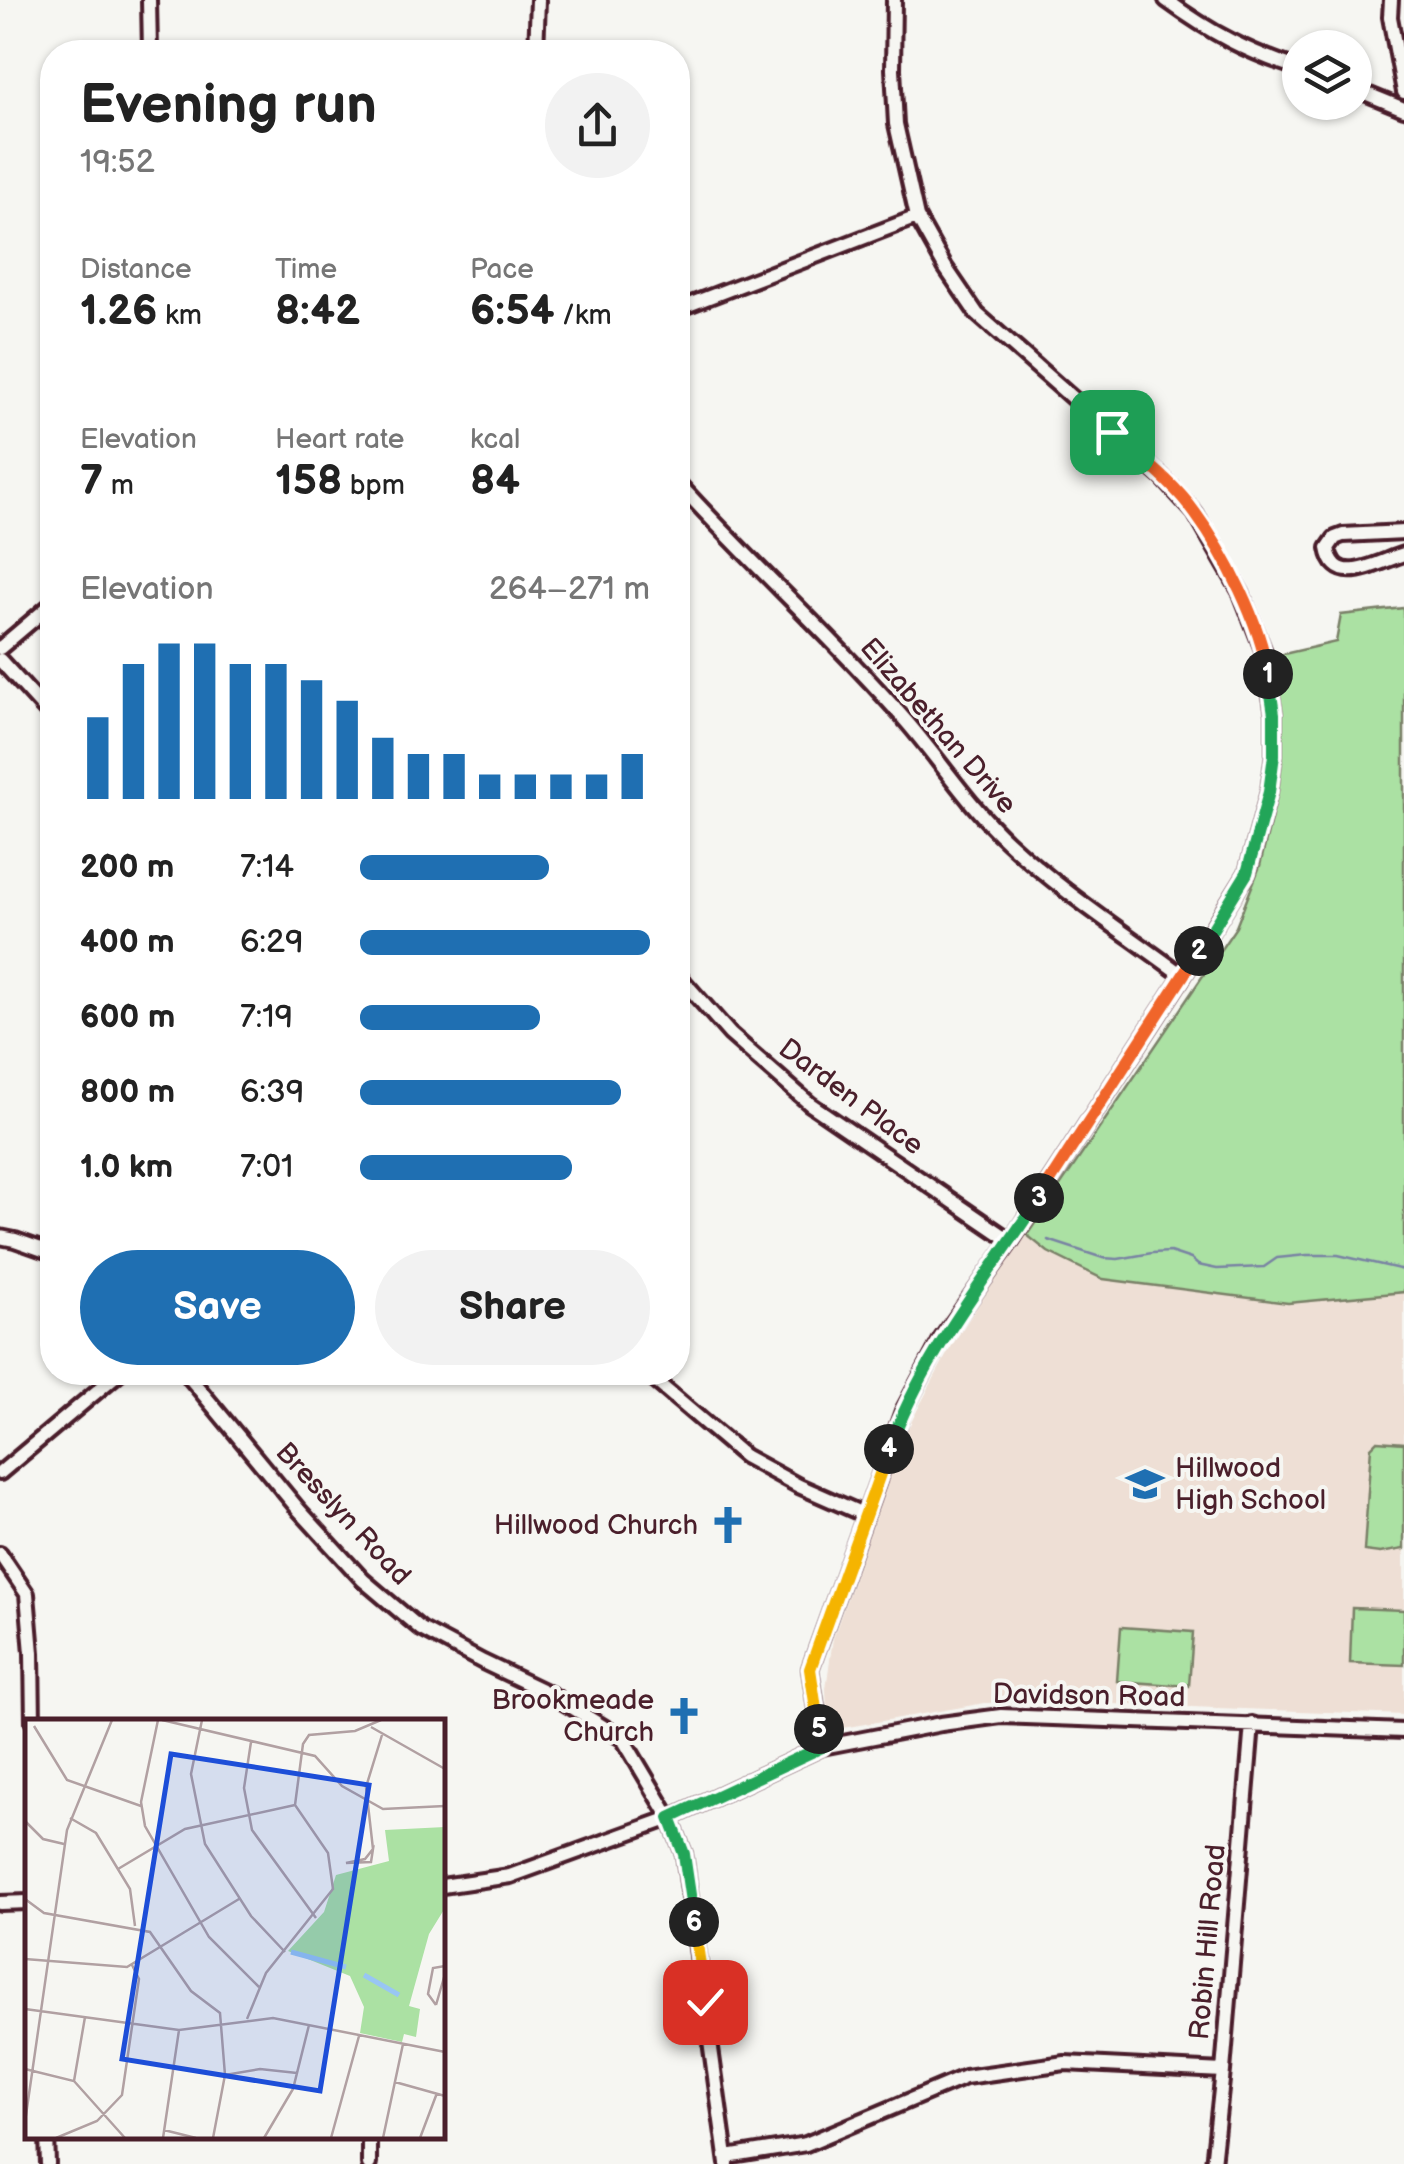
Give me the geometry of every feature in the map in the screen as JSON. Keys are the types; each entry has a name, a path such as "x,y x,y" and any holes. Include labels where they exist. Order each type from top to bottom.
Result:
{"street":[{"path":"149,0 150,40"},
{"path":"536,40 538,0"},
{"path":"822,1747 810,1669 902,1412 942,1338 1011,1241 1247,873 1269,792 1274,755 1274,714 1264,652 1241,592 1195,513 1162,476 976,314 918,217 896,124 894,0"},
{"path":"1166,0 1218,36 1282,63"},
{"path":"1391,0 1390,17 1404,92"},
{"path":"1372,97 1404,109"},
{"path":"690,304 918,217"},
{"name":"Elizabethan Drive","path":"690,497 904,719 954,784 1006,841 1072,898 1184,976"},
{"path":"1404,532 1343,535 1328,548 1336,568 1346,570 1362,570 1404,554"},
{"path":"0,648 40,614"},
{"path":"0,660 40,704"},
{"name":"Darden Place","path":"690,989 730,1034 810,1104 1011,1241"},
{"path":"0,1238 40,1249"},
{"path":"0,1473 105,1385"},
{"name":"Bresslyn Road","path":"196,1385 299,1510 364,1580 421,1629 552,1694 623,1739 670,1818 684,1854 727,2161"},
{"path":"660,1385 744,1456 864,1515"},
{"path":"0,1554 27,1594 33,1719"},
{"name":"Davidson Road","path":"445,1886 510,1876 670,1818 822,1747 941,1724 1001,1716 1404,1731"},
{"name":"Robin Hill Road","path":"1213,2164 1252,1724"},
{"path":"0,1903 25,1902"},
{"path":"727,2161 806,2144 965,2077 1065,2063 1223,2071"},
{"path":"47,2139 48,2164"},
{"path":"369,2139 370,2164"}],"shaded area":[{"name":"Hillwood High School","path":"1027,1235 1048,1252 1103,1279 1288,1303 1404,1292 1404,1715 985,1703 837,1729 827,1718 826,1689 833,1638 903,1437 959,1331"}],"green space":[{"path":"1404,608 1404,1292 1288,1303 1103,1279 1048,1252 1027,1235 1236,927 1260,866 1278,790 1282,713 1275,656 1336,642 1341,615"},
{"path":"1377,1441 1404,1443 1404,1549 1380,1553 1364,1551 1371,1447"},
{"path":"1352,1608 1404,1610 1404,1665 1350,1663"},
{"path":"1121,1627 1193,1632 1189,1686 1117,1681"}],"waterway":[{"path":"1048,1240 1103,1258 1170,1252 1217,1269 1264,1267 1277,1258 1338,1255 1404,1270"}],"place":[{"name":"Hillwood High School","path":"1145,1484"},
{"name":"Hillwood Church","path":"728,1525"},
{"name":"Brookmeade Church","path":"684,1716"}],"route":[{"path":"705,2002 684,1854 670,1818 822,1747 810,1669 902,1412 942,1338 1011,1241 1247,873 1269,792 1274,714 1264,652 1241,592 1195,513 1162,476 1112,432"}]}
